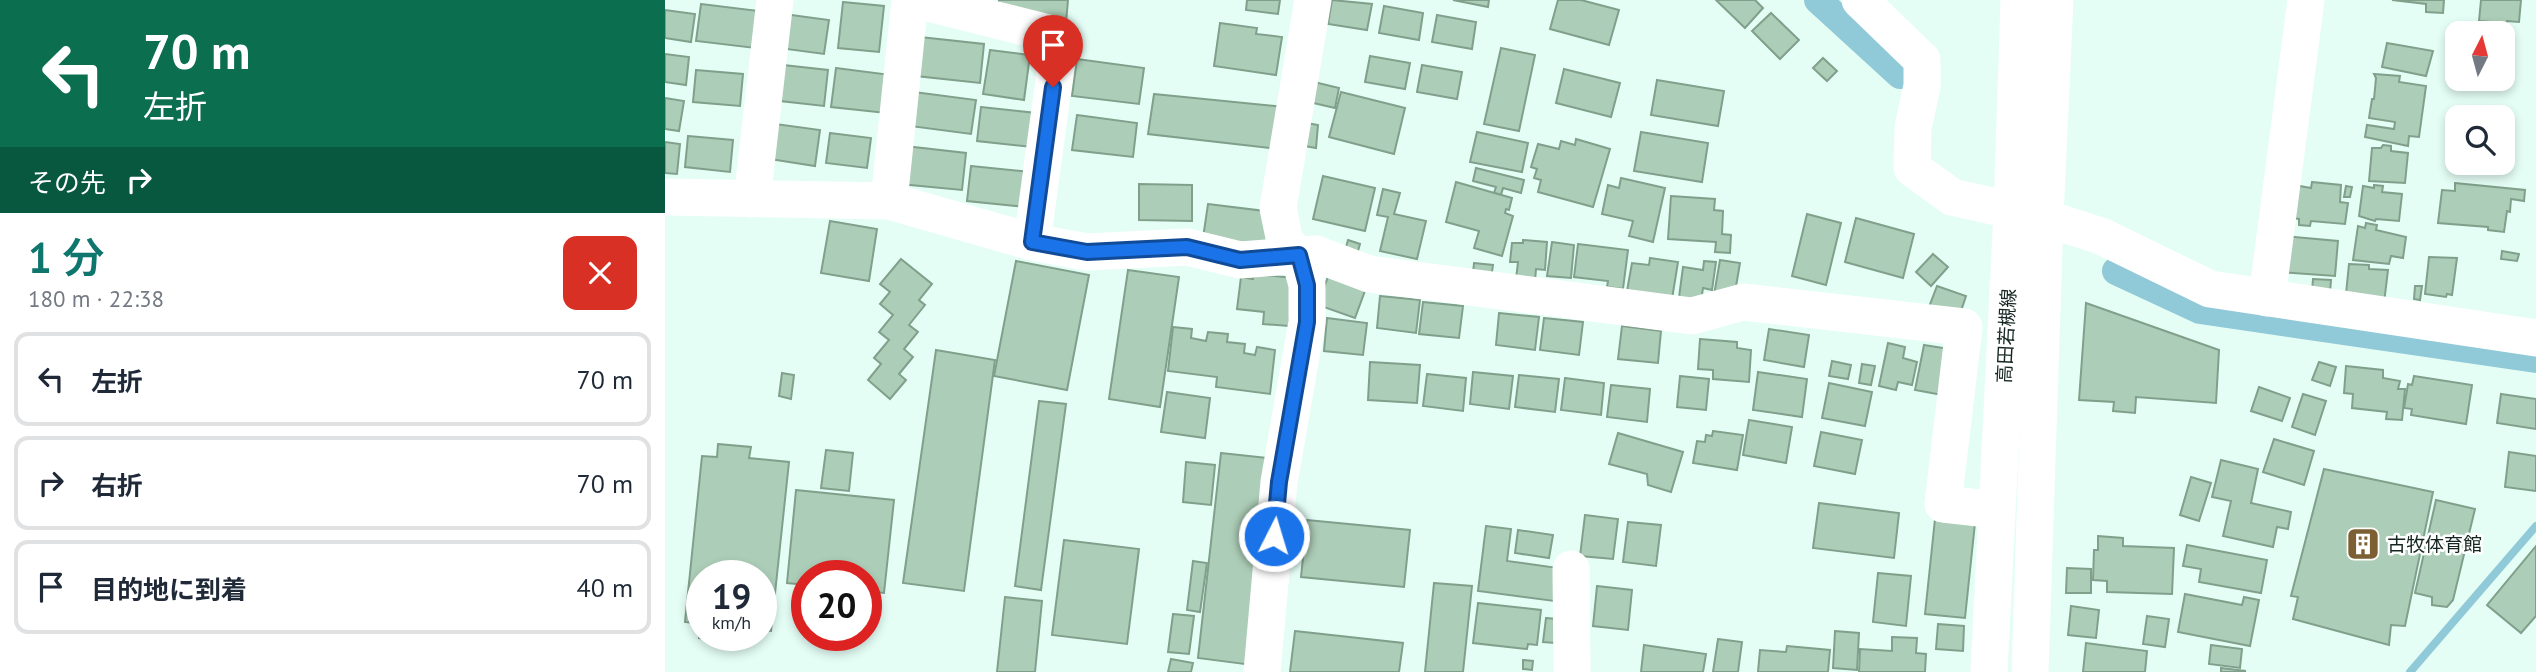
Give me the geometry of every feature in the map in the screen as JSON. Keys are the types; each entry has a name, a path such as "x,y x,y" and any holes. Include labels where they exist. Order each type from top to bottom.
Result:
{"street":[{"path":"753,199 775,0"},
{"path":"889,201 909,0"},
{"path":"917,0 1060,36 1032,242"},
{"path":"1262,672 1279,482 1307,322 1307,285 1299,255 1285,242 1278,208 1313,0"},
{"path":"1860,0 1922,61 1922,86 1913,128 1912,169 1952,197 2101,236 2210,289 2536,338"},
{"name":"高田若槻線","path":"2019,0 2029,215 2030,672"},
{"name":"高田若槻線","path":"1989,672 1997,510 2055,0"},
{"path":"2267,298 2306,0"},
{"path":"665,197 889,201 1032,242 1087,252 1187,247 1240,260 1316,254 1369,274 1692,316 1744,302 1964,327 1943,504 1997,510"},
{"path":"1571,569 1571,672"}],"building":[{"path":"999,0 1068,0 1066,23 998,16"},
{"path":"1247,0 1280,0 1278,14 1246,10"},
{"path":"1332,0 1372,4 1367,30 1328,24"},
{"path":"1453,0 1489,0 1488,7"},
{"path":"1558,0 1581,0 1619,10 1609,45 1550,29"},
{"path":"1716,0 1755,0 1763,8 1745,28"},
{"path":"2392,0 2444,0 2443,13 2426,12 2426,4"},
{"path":"2481,0 2521,0 2519,22 2479,21"},
{"path":"843,2 884,6 879,52 838,48"},
{"path":"701,4 759,11 755,48 696,41"},
{"path":"1384,6 1423,13 1419,40 1379,33"},
{"path":"665,10 695,14 691,42 665,38"},
{"path":"1771,13 1799,40 1780,59 1752,31"},
{"path":"784,14 829,20 824,54 779,48"},
{"path":"1437,15 1476,22 1472,49 1432,42"},
{"path":"1220,23 1257,28 1256,34 1282,37 1276,75 1214,66"},
{"path":"920,37 984,44 980,83 916,76"},
{"path":"2387,43 2433,51 2426,76 2382,67"},
{"path":"1501,48 1535,55 1519,131 1484,124"},
{"path":"990,50 1030,55 1024,100 983,94"},
{"path":"665,54 689,57 686,85 665,82"},
{"path":"1370,56 1410,63 1405,89 1365,82"},
{"path":"1823,58 1837,71 1827,81 1813,68"},
{"path":"1077,59 1144,68 1139,104 1072,96"},
{"path":"774,64 828,70 824,106 771,100"},
{"path":"1422,65 1462,72 1457,99 1417,92"},
{"path":"836,68 891,75 886,113 831,107"},
{"path":"1564,69 1620,83 1611,117 1556,103"},
{"path":"696,70 743,74 740,106 693,102"},
{"path":"2374,74 2400,76 2399,82 2426,86 2419,137 2409,136 2408,146 2365,137 2367,125 2394,129 2395,122 2369,118 2374,99"},
{"path":"1657,80 1724,91 1718,126 1651,115"},
{"path":"1314,82 1339,88 1335,108 1309,102"},
{"path":"914,92 976,100 971,134 910,126"},
{"path":"1341,92 1405,108 1394,154 1329,137"},
{"path":"1154,94 1284,107 1279,149 1148,134"},
{"path":"665,98 684,101 679,131 665,129"},
{"path":"981,107 1036,113 1032,147 977,141"},
{"path":"1077,115 1137,123 1133,157 1072,150"},
{"path":"768,123 820,130 815,166 763,158"},
{"path":"1307,123 1318,125 1316,148 1304,146"},
{"path":"1477,132 1528,143 1522,172 1470,162"},
{"path":"1641,132 1708,143 1702,182 1634,171"},
{"path":"830,133 871,138 867,168 826,163"},
{"path":"688,136 733,140 730,172 685,167"},
{"path":"1576,139 1610,149 1593,207 1538,192 1541,180 1534,178 1537,169 1531,167 1538,144 1559,149 1561,141 1575,145"},
{"path":"665,142 680,144 677,174 665,173"},
{"path":"2383,145 2391,146 2391,151 2408,153 2405,183 2369,181 2372,148 2381,148"},
{"path":"905,146 966,153 962,190 900,184"},
{"path":"971,166 1030,172 1026,207 967,201"},
{"path":"1476,168 1524,180 1521,193 1503,188 1501,195 1494,193 1496,187 1473,181"},
{"path":"1323,176 1375,188 1365,231 1313,219"},
{"path":"1621,178 1665,188 1653,242 1629,236 1633,221 1602,214 1608,185 1619,188"},
{"path":"1456,182 1512,198 1509,210 1506,209 1505,213 1513,216 1502,256 1474,248 1479,231 1446,222"},
{"path":"2312,182 2341,185 2340,202 2348,203 2345,224 2311,221 2310,226 2299,225 2299,219 2291,218 2294,185 2311,188"},
{"path":"2455,183 2525,190 2524,201 2511,199 2504,232 2488,230 2488,227 2438,223 2442,190 2455,191"},
{"path":"1139,184 1192,185 1192,221 1139,220"},
{"path":"2374,185 2383,186 2382,192 2402,194 2399,221 2375,221 2359,216 2363,186 2374,188"},
{"path":"2346,186 2352,187 2350,197 2344,197"},
{"path":"1383,189 1400,193 1394,214 1426,221 1417,259 1380,251 1388,217 1377,215"},
{"path":"1671,196 1715,199 1714,210 1723,211 1722,234 1731,235 1730,253 1715,252 1716,242 1668,239"},
{"path":"1208,204 1273,212 1269,246 1203,238"},
{"path":"1807,214 1841,223 1826,285 1792,276"},
{"path":"1856,218 1914,234 1903,278 1845,262"},
{"path":"830,221 877,229 869,281 821,273"},
{"path":"2366,223 2377,225 2376,230 2406,237 2403,258 2391,256 2389,264 2353,260 2358,226 2365,228"},
{"path":"2284,236 2338,241 2335,276 2280,272"},
{"path":"1348,240 1360,244 1356,258 1344,254"},
{"path":"1523,240 1547,242 1545,270 1536,269 1535,281 1516,279 1518,262 1510,262 1512,243 1523,243"},
{"path":"1552,242 1574,245 1571,278 1547,276"},
{"path":"1578,244 1628,250 1623,289 1607,287 1608,281 1574,277"},
{"path":"2502,251 2519,254 2517,261 2501,259"},
{"path":"1933,254 1948,267 1931,286 1916,272"},
{"path":"2429,257 2457,258 2452,295 2447,294 2446,297 2425,294"},
{"path":"1650,258 1678,262 1672,299 1627,291 1632,263 1649,265"},
{"path":"901,259 932,284 919,300 925,305 909,325 918,332 904,349 913,357 899,374 906,380 890,399 868,380 881,364 874,358 889,340 879,332 893,315 880,304 890,292 880,284"},
{"path":"1720,260 1740,263 1734,298 1714,295"},
{"path":"1016,261 1089,275 1067,390 994,376"},
{"path":"1704,261 1716,262 1712,290 1703,288 1700,308 1678,305 1683,267 1703,270"},
{"path":"1474,263 1493,265 1490,286 1472,284"},
{"path":"2349,264 2388,270 2384,303 2346,294"},
{"path":"1128,270 1179,277 1160,407 1109,399"},
{"path":"1254,274 1294,278 1289,326 1263,324 1264,312 1237,309 1241,277 1253,279"},
{"path":"1329,274 1366,288 1355,318 1318,305"},
{"path":"2313,279 2331,280 2330,293 2312,291"},
{"path":"1937,286 1966,296 1959,317 1929,307"},
{"path":"2415,286 2422,286 2420,300 2414,299"},
{"path":"1380,296 1420,300 1416,333 1377,328"},
{"path":"1423,302 1463,306 1459,338 1419,334"},
{"path":"2086,303 2219,350 2216,403 2136,397 2135,413 2113,411 2114,402 2079,400"},
{"path":"1499,313 1539,317 1535,350 1496,345"},
{"path":"1327,318 1367,323 1363,355 1324,351"},
{"path":"1544,318 1583,322 1579,355 1540,350"},
{"path":"1622,326 1661,331 1658,363 1618,359"},
{"path":"1173,327 1192,329 1191,338 1206,341 1208,332 1228,334 1227,342 1245,344 1244,353 1255,355 1257,347 1275,350 1270,394 1216,387 1217,377 1168,371"},
{"path":"1769,329 1809,335 1804,367 1764,360"},
{"path":"1700,339 1737,342 1737,348 1751,350 1749,382 1713,379 1713,370 1698,369"},
{"path":"1888,343 1905,347 1903,358 1917,362 1912,385 1898,382 1896,390 1879,386"},
{"path":"1924,345 1956,350 1948,396 1915,390"},
{"path":"936,350 995,360 964,591 903,583"},
{"path":"1832,361 1851,365 1848,379 1829,376"},
{"path":"1370,362 1420,365 1417,403 1368,400"},
{"path":"2319,362 2336,367 2330,386 2312,380"},
{"path":"1862,364 1875,366 1871,385 1859,383"},
{"path":"2346,366 2383,370 2383,378 2400,381 2398,389 2405,389 2402,420 2386,419 2387,412 2352,408 2353,394 2344,393"},
{"path":"1473,372 1513,376 1509,409 1470,404"},
{"path":"1758,372 1807,379 1802,417 1753,410"},
{"path":"782,373 794,375 791,399 779,396"},
{"path":"1427,374 1466,378 1463,411 1423,406"},
{"path":"1519,375 1559,379 1555,412 1515,407"},
{"path":"1680,376 1709,379 1706,410 1677,407"},
{"path":"2414,376 2472,385 2466,424 2411,415 2412,409 2404,408 2408,384 2412,385"},
{"path":"1565,378 1604,383 1601,415 1561,410"},
{"path":"1829,383 1872,392 1865,426 1822,418"},
{"path":"1611,385 1650,389 1647,422 1607,417"},
{"path":"2259,387 2290,398 2282,421 2251,411"},
{"path":"1167,392 1210,398 1205,438 1161,432"},
{"path":"2303,394 2326,401 2315,435 2292,427"},
{"path":"2501,394 2536,399 2536,429 2497,423"},
{"path":"1039,401 1066,404 1041,590 1015,586"},
{"path":"1749,420 1792,427 1786,463 1743,455"},
{"path":"1713,431 1743,435 1737,470 1693,463 1697,441 1705,442 1706,435 1712,436"},
{"path":"1821,432 1862,440 1855,474 1814,466"},
{"path":"1618,433 1683,452 1671,492 1648,485 1647,474 1609,464"},
{"path":"2274,439 2314,451 2304,485 2263,472"},
{"path":"718,444 751,447 749,458 789,462 777,575 777,560 691,560 702,456 717,457"},
{"path":"826,450 853,453 849,491 821,488"},
{"path":"2509,452 2536,456 2536,491 2505,487"},
{"path":"1221,453 1276,459 1252,665 1198,658"},
{"path":"2221,460 2258,469 2251,503 2291,512 2288,529 2277,527 2273,547 2223,536 2231,501 2212,497"},
{"path":"1186,462 1215,465 1211,505 1183,502"},
{"name":"古牧体育館","path":"2324,469 2433,492 2405,626 2391,625 2389,645 2293,619 2298,597 2291,596"},
{"path":"2191,477 2211,483 2199,521 2180,515"},
{"path":"796,490 894,500 884,593 882,560 791,560 791,583 787,583"},
{"path":"2436,500 2475,509 2453,600 2447,607 2432,605 2432,597 2415,593"},
{"path":"1819,503 1899,513 1894,558 1813,548"},
{"path":"1585,515 1618,519 1613,559 1580,556"},
{"path":"1935,519 1975,523 1965,618 1925,614"},
{"path":"1307,520 1410,530 1404,587 1301,577"},
{"path":"1628,522 1661,525 1656,566 1623,562"},
{"path":"1486,526 1511,529 1507,561 1558,568 1554,601 1478,591"},
{"path":"1518,530 1553,535 1549,558 1515,553"},
{"path":"2098,536 2123,538 2123,546 2174,548 2172,594 2107,592 2107,581 2093,580 2094,550 2098,550"},
{"path":"1064,540 1139,549 1127,644 1052,635"},
{"path":"2187,545 2267,560 2261,593 2199,582 2201,569 2183,566"},
{"path":"2536,546 2536,616 2521,633 2487,605"},
{"path":"1193,561 1207,563 1200,612 1187,610"},
{"path":"2067,568 2091,569 2091,593 2066,593"},
{"path":"1878,573 1911,576 1906,626 1873,622"},
{"path":"1434,583 1472,586 1463,672 1425,672"},
{"path":"1597,586 1632,590 1628,630 1593,626"},
{"path":"2185,594 2242,605 2244,597 2259,600 2250,646 2178,632"},
{"path":"1005,597 1042,601 1035,672 997,672"},
{"path":"1478,603 1541,610 1537,645 1528,644 1527,649 1473,643"},
{"path":"2071,606 2099,610 2096,638 2068,635"},
{"path":"1173,614 1194,616 1189,654 1168,652"},
{"path":"2147,616 2169,619 2165,647 2143,644"},
{"path":"1546,618 1557,619 1555,643 1543,642"},
{"path":"1938,624 1964,626 1963,651 1936,649"},
{"path":"1295,631 1403,643 1399,672 1290,672"},
{"path":"1835,631 1859,633 1857,670 1833,668"},
{"path":"1892,637 1917,638 1916,653 1926,654 1925,672 1859,672 1860,649 1892,651"},
{"path":"1718,639 1742,642 1738,672 1713,672"},
{"path":"2086,643 2147,651 2145,672 2083,672"},
{"path":"1644,645 1706,654 1703,672 1641,672"},
{"path":"2211,645 2242,649 2240,668 2209,664"},
{"path":"1787,646 1830,650 1828,672 1758,672 1760,650 1786,652"},
{"path":"1171,659 1193,663 1191,672 1168,672"},
{"path":"1523,660 1533,661 1532,670 1523,669"},
{"path":"2221,668 2246,671 2221,672"}],"waterway":[{"path":"1818,0 1900,75"},
{"path":"2116,271 2200,310 2536,359"},
{"path":"2410,672 2536,526"}],"place":[{"name":"古牧体育館","path":"2363,544"}],"route":[{"path":"1053,87 1032,242 1087,252 1187,247 1240,260 1299,255 1307,285 1307,322 1279,482 1274,536"}]}
